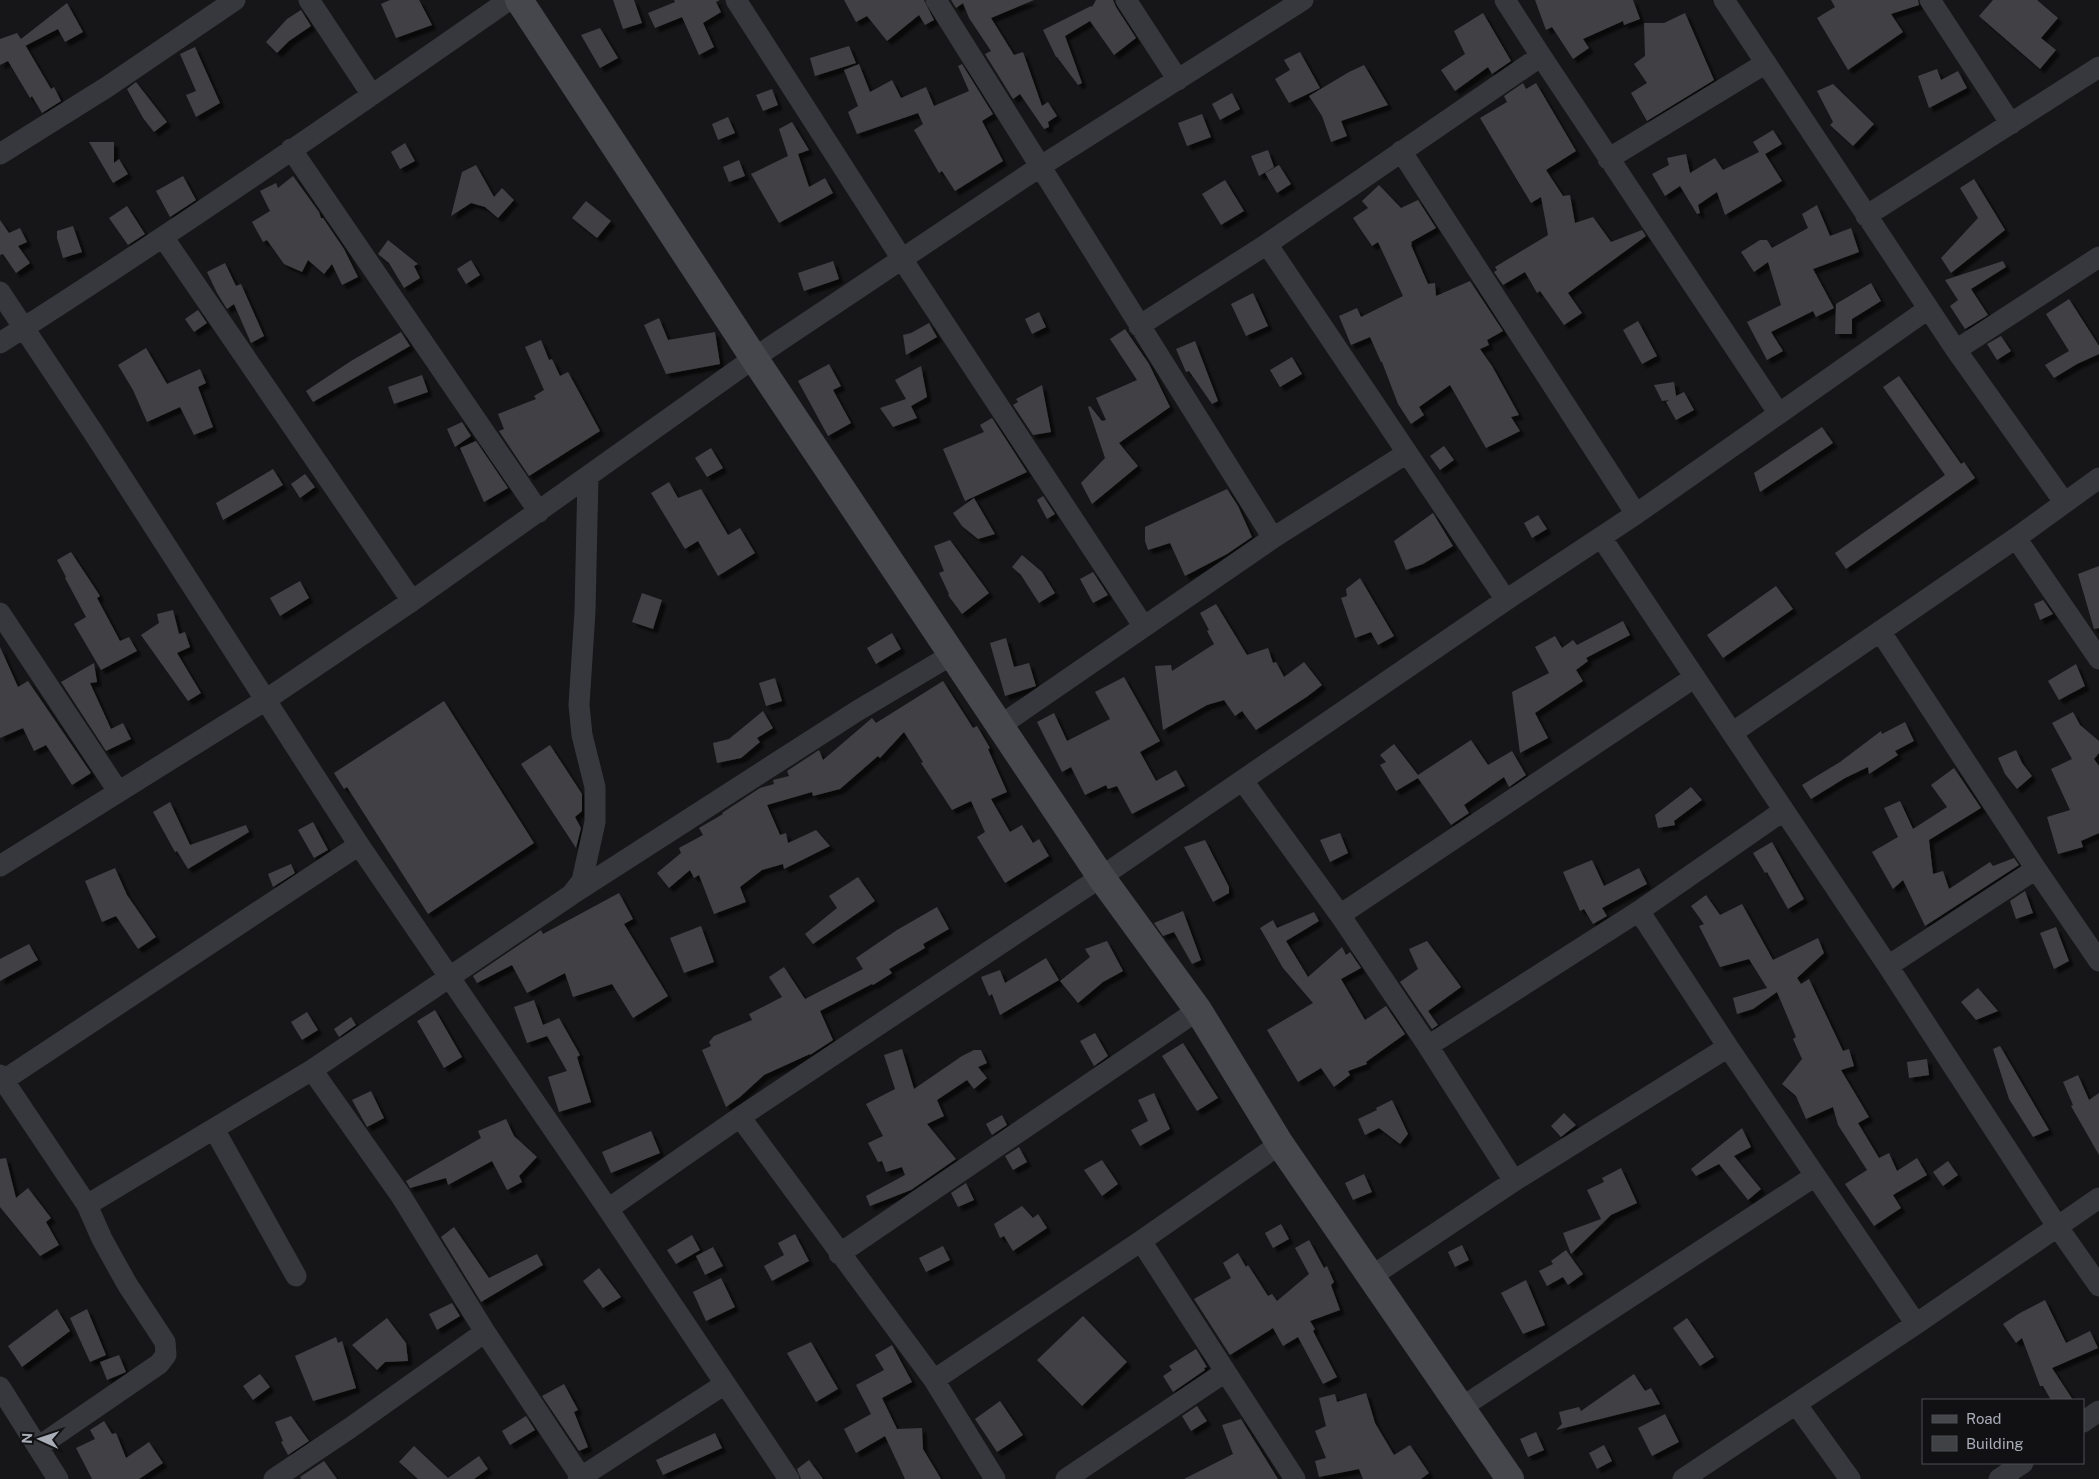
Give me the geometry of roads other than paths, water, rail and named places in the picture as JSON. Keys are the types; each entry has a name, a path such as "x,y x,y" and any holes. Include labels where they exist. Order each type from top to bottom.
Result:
{"street":[{"path":"0,154 107,87 236,0"},
{"path":"309,0 372,95"},
{"path":"0,343 163,237 509,0"},
{"path":"519,0 754,358 1101,877 1198,1010 1280,1144 1510,1479"},
{"path":"736,0 902,259 1144,627"},
{"path":"936,0 1139,326 1274,538"},
{"path":"1126,0 1178,80"},
{"path":"0,866 264,701 412,601 754,358 1041,166 1303,0"},
{"path":"1505,0 1540,56 1779,414"},
{"path":"1724,0 1956,350 2064,502"},
{"path":"1930,0 2011,124"},
{"path":"1139,326 1267,244 1540,56"},
{"path":"1608,158 1766,63"},
{"path":"1866,216 2099,67"},
{"path":"291,149 539,512"},
{"path":"1402,151 1636,514"},
{"path":"163,237 412,601"},
{"path":"1267,244 1506,600"},
{"path":"1956,350 2099,257"},
{"path":"0,292 98,440 264,701 359,845 608,1209 789,1479"},
{"path":"608,1209 740,1117 1101,877 1506,600 1636,514 1928,308"},
{"path":"1001,726 1274,538 1407,453"},
{"path":"571,895 582,881 595,822 596,788 582,735 579,705 586,610 588,476"},
{"path":"1732,733 2016,538 2099,478"},
{"path":"1601,537 1888,966 2057,1226 2099,1286"},
{"path":"2016,538 2099,659"},
{"path":"0,613 118,791"},
{"path":"1880,631 2036,869 2099,961"},
{"path":"86,1206 312,1070 571,895 857,711 953,654"},
{"path":"1340,915 1695,677"},
{"path":"1242,781 1340,915 1428,1046 1514,1181"},
{"path":"1428,1046 1639,911 1783,811"},
{"path":"38,1447 158,1364 166,1355 165,1342 127,1284 86,1206 2,1077 359,845"},
{"path":"1888,966 2036,869"},
{"path":"1639,911 1728,1047 1916,1324"},
{"path":"840,1254 1198,1010"},
{"path":"1372,1276 1514,1181 1728,1047"},
{"path":"312,1070 401,1196 485,1332 580,1478 725,1384"},
{"path":"740,1117 934,1380 995,1479"},
{"path":"214,1129 296,1276"},
{"path":"934,1380 1141,1241 1280,1144"},
{"path":"1462,1407 1815,1176"},
{"path":"1684,1479 1916,1324 2099,1198"},
{"path":"1141,1241 1295,1479"},
{"path":"274,1479 350,1428 485,1332"},
{"path":"1066,1479 1225,1372"},
{"path":"0,1387 58,1479"},
{"path":"1796,1404 1850,1479"},
{"path":"2084,1421 2099,1411"},
{"path":"1999,1479 2022,1464"}]}
